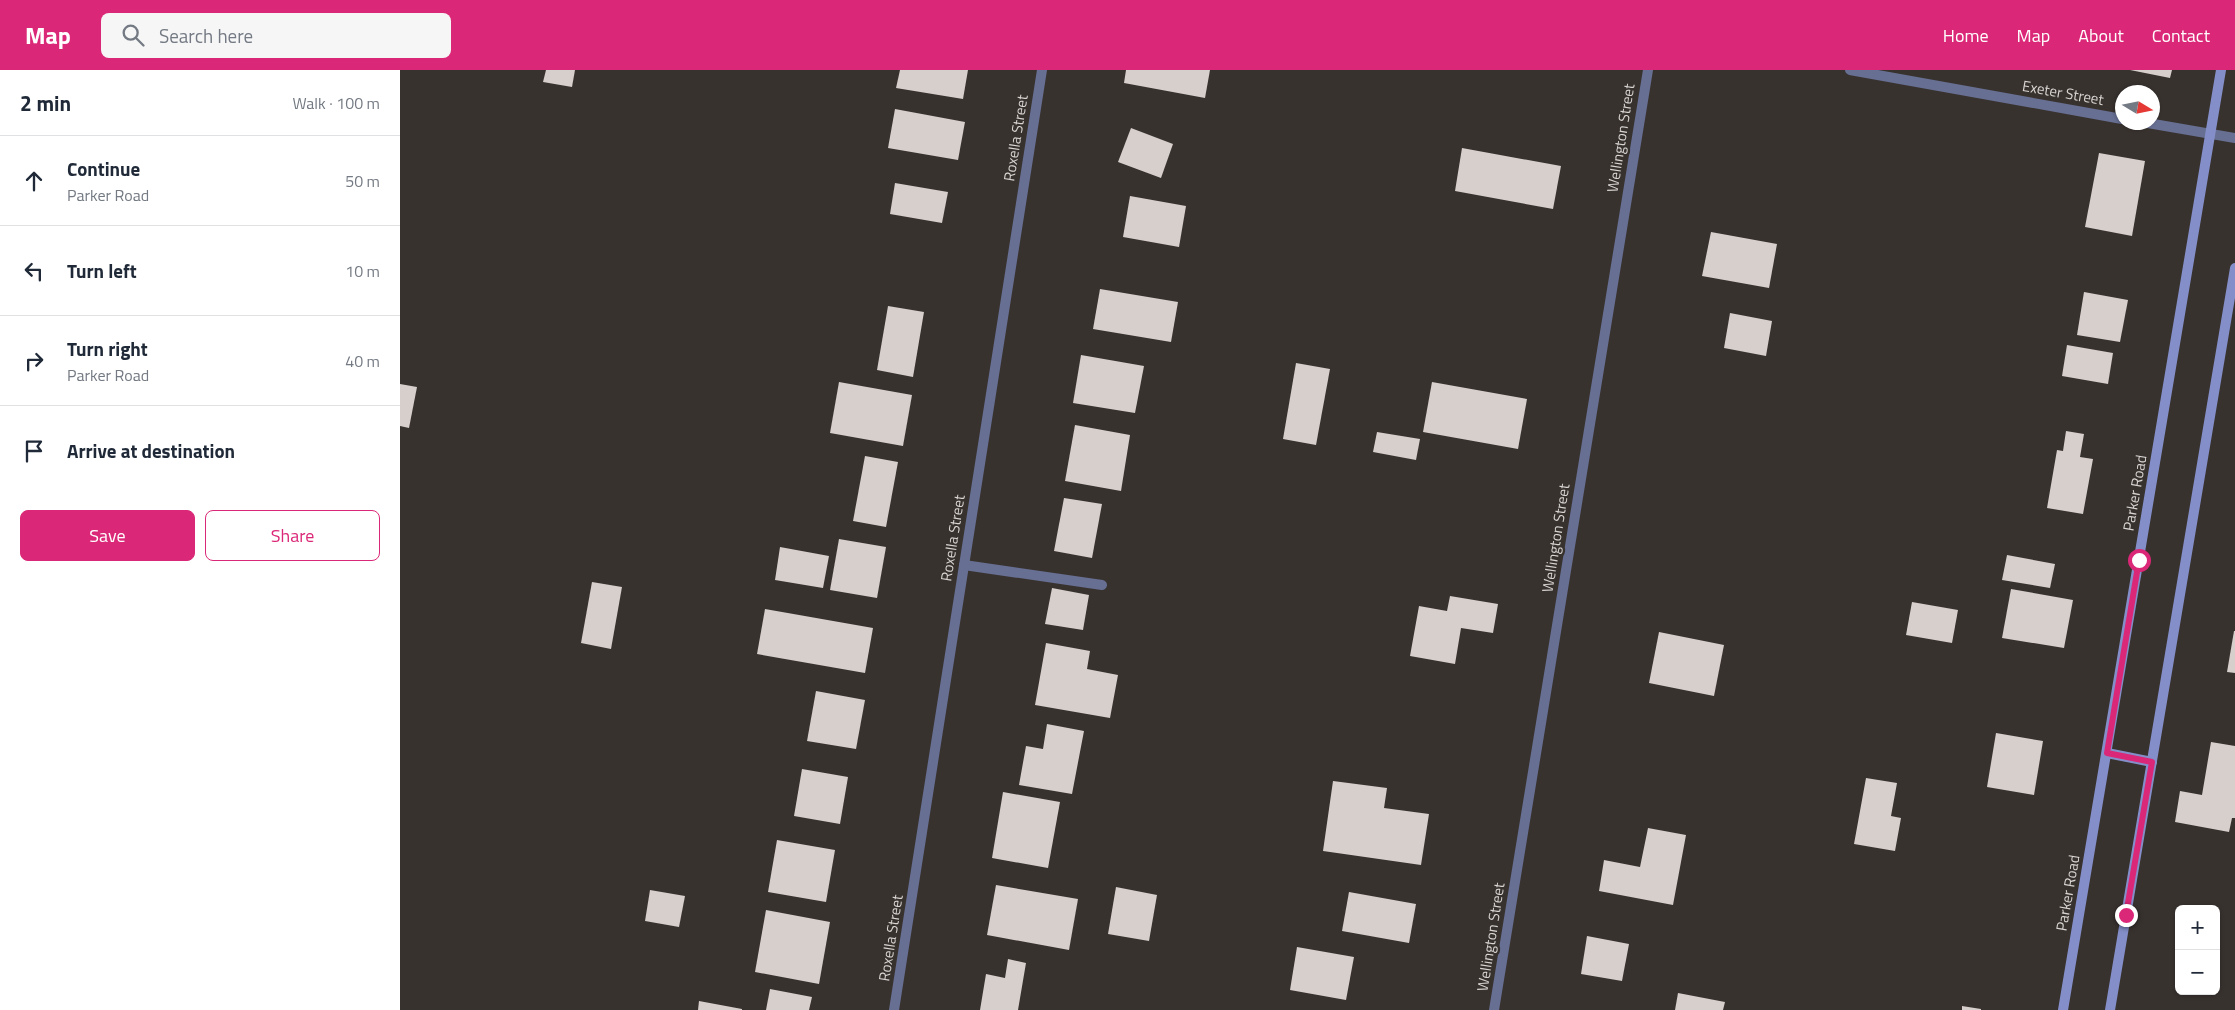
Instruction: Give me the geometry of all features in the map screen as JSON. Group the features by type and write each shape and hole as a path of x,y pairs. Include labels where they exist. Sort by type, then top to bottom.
{"main road":[{"name":"Parker Road","path":"2063,1010 2221,70"},
{"path":"2110,1010 2235,268"},
{"path":"2107,753 2152,762"}],"street":[{"name":"Roxella Street","path":"894,1010 1042,70"},
{"name":"Wellington Street","path":"1494,1010 1648,70"},
{"name":"Exeter Street","path":"1850,70 2115,118"},
{"path":"2160,125 2235,138"},
{"path":"964,565 1102,585"}],"building":[{"path":"546,70 575,70 572,87 543,82"},
{"path":"900,70 968,70 963,99 896,88"},
{"path":"1126,70 1210,70 1205,98 1124,83"},
{"path":"2130,70 2172,70 2170,78"},
{"path":"895,109 965,122 958,160 888,148"},
{"path":"1131,128 1173,144 1161,178 1118,162"},
{"path":"1462,148 1561,166 1553,209 1455,191"},
{"path":"2099,153 2145,161 2132,236 2085,227"},
{"path":"895,183 948,192 942,223 890,214"},
{"path":"1130,196 1186,206 1179,247 1123,237"},
{"path":"1711,232 1777,244 1769,288 1702,276"},
{"path":"1100,289 1178,302 1171,342 1093,329"},
{"path":"2084,292 2128,300 2120,342 2077,335"},
{"path":"888,306 924,312 913,377 877,370"},
{"path":"1730,313 1772,321 1766,356 1724,348"},
{"path":"2067,345 2113,353 2108,384 2062,376"},
{"path":"1081,355 1144,366 1135,413 1073,403"},
{"path":"1296,363 1330,369 1316,445 1283,439"},
{"path":"839,382 912,395 903,446 830,433"},
{"path":"1432,382 1527,399 1518,449 1423,432"},
{"path":"400,384 417,387 409,428 400,426"},
{"path":"1075,425 1130,435 1121,491 1065,481"},
{"path":"2066,431 2084,434 2080,457 2093,459 2083,514 2047,508 2057,450 2063,451"},
{"path":"1377,432 1420,439 1416,460 1373,452"},
{"path":"865,456 898,462 886,527 853,521"},
{"path":"1064,498 1102,504 1092,558 1054,551"},
{"path":"839,539 886,547 877,598 830,590"},
{"path":"780,547 829,556 823,588 775,580"},
{"path":"2007,555 2055,564 2050,588 2002,580"},
{"path":"592,582 622,587 611,649 581,643"},
{"path":"1052,588 1089,595 1083,630 1045,624"},
{"path":"2011,589 2073,600 2064,648 2002,638"},
{"path":"1450,596 1498,604 1493,633 1461,628 1455,664 1410,656 1419,606 1447,611"},
{"path":"1912,602 1958,610 1952,643 1906,635"},
{"path":"765,609 873,628 865,673 757,654"},
{"path":"2235,631 2235,673 2227,672"},
{"path":"1659,632 1724,645 1714,696 1649,683"},
{"path":"1046,643 1090,651 1087,669 1118,675 1110,718 1035,705"},
{"path":"816,691 865,700 856,749 807,741"},
{"path":"1047,724 1084,731 1072,794 1019,785 1026,746 1043,749"},
{"path":"1996,733 2043,741 2034,795 1987,787"},
{"path":"2211,742 2235,746 2235,818 2232,818 2229,832 2175,822 2180,791 2202,795"},
{"path":"802,769 848,777 840,824 794,816"},
{"path":"1866,778 1897,783 1891,816 1901,818 1895,851 1854,844"},
{"path":"1333,781 1387,788 1384,808 1429,814 1421,865 1323,851"},
{"path":"1003,792 1060,802 1048,868 992,858"},
{"path":"1648,828 1686,835 1673,905 1599,891 1604,860 1640,867"},
{"path":"777,840 835,850 826,902 768,892"},
{"path":"996,885 1078,899 1069,950 987,935"},
{"path":"1116,887 1157,895 1149,941 1108,934"},
{"path":"650,890 685,896 679,927 645,921"},
{"path":"1349,892 1416,904 1409,943 1342,931"},
{"path":"766,910 830,922 819,984 755,972"},
{"path":"1587,936 1629,944 1622,981 1581,974"},
{"path":"1297,947 1354,957 1346,1000 1290,990"},
{"path":"1008,959 1026,963 1018,1010 980,1010 986,974 1005,978"},
{"path":"770,989 812,997 809,1010 766,1010"},
{"path":"1678,993 1725,1002 1723,1010 1675,1010"},
{"path":"699,1001 742,1009 742,1010 698,1010"},
{"path":"1962,1006 1981,1009 1981,1010 1962,1010"}],"route":[{"path":"2126,915 2152,762 2107,753 2139,560"}]}
